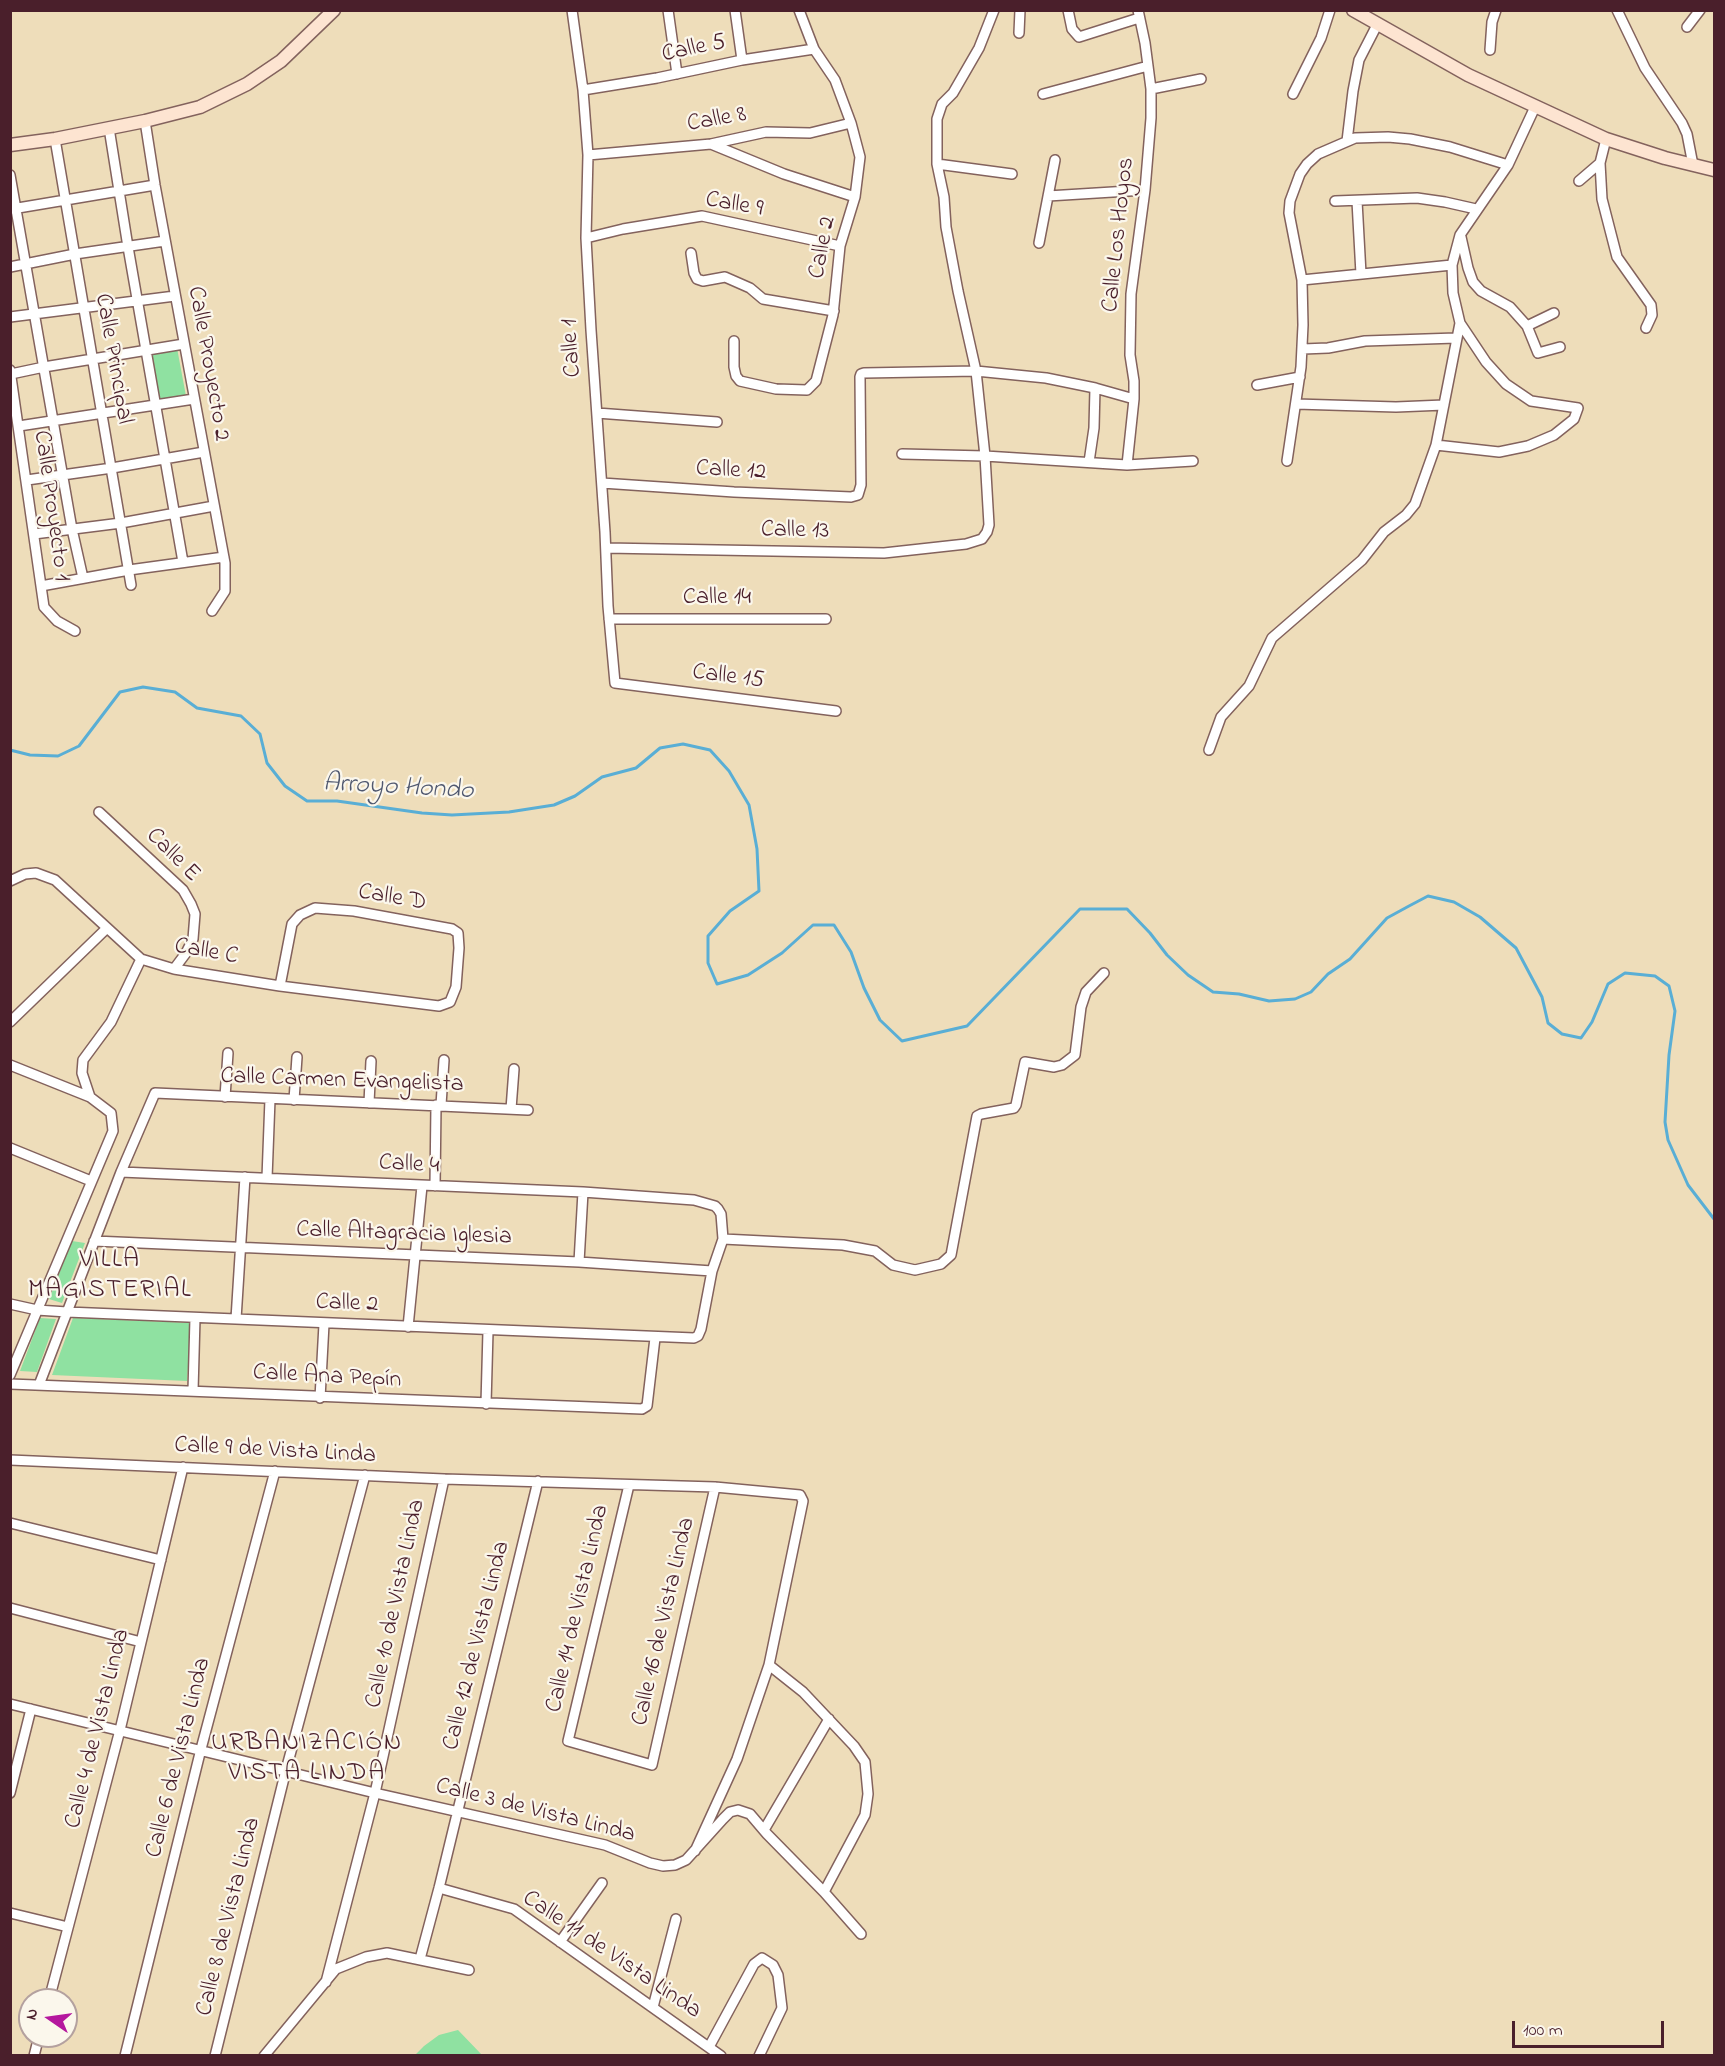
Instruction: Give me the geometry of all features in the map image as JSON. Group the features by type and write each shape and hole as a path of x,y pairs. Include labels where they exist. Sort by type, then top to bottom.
{"street":[{"path":"10,145 55,139 145,121 200,107 247,84 281,61 334,10"},
{"name":"Calle 1","path":"572,10 583,90 588,155 586,238 609,619 615,683"},
{"path":"668,10 677,74"},
{"path":"735,10 742,60"},
{"name":"Calle 2","path":"734,341 734,367 740,381 776,389 807,390 816,381 834,311 840,246 855,197 860,157 851,123 835,80 814,49 799,10"},
{"path":"985,456 976,371 950,250 944,197 937,164 937,119 942,104 952,93 979,48 994,10"},
{"path":"1019,33 1020,10"},
{"path":"1068,10 1072,29 1079,37 1139,14"},
{"path":"1293,94 1317,46 1330,10"},
{"path":"1353,10 1468,75 1606,139 1642,152 1714,170"},
{"path":"1490,50 1492,22 1496,10"},
{"path":"1617,10 1645,68 1682,123 1687,134 1693,165"},
{"path":"1687,27 1700,10"},
{"name":"Calle Los Hoyos","path":"1126,465 1134,399 1130,355 1130,303 1151,118 1151,89 1139,14"},
{"path":"1347,141 1359,60 1378,23"},
{"name":"Calle 5","path":"583,90 814,49"},
{"path":"1042,94 1148,66"},
{"path":"1151,89 1201,79"},
{"path":"1436,445 1499,452 1528,446 1554,435 1574,419 1578,408 1531,401 1506,384 1486,362 1460,323 1453,293 1452,265 1460,235 1508,165 1535,107"},
{"name":"Calle Proyecto 2","path":"145,121 224,556 225,591 212,611"},
{"name":"Calle 8","path":"588,155 711,144 766,132 810,133 851,123"},
{"path":"109,128 183,562"},
{"path":"1287,460 1300,377 1302,348 1302,280 1289,213 1294,187 1307,164 1318,154 1347,141 1371,136 1410,139 1450,147 1508,165"},
{"name":"Calle Principal","path":"55,139 131,585"},
{"path":"1606,139 1600,163 1602,199 1617,257 1651,305 1652,315 1646,328"},
{"path":"711,144 784,174 855,197"},
{"path":"1040,243 1055,160"},
{"path":"1579,181 1600,163"},
{"path":"937,164 1012,174"},
{"path":"10,175 13,209 27,265 52,420 83,578"},
{"path":"13,209 155,185"},
{"path":"1048,196 1144,190"},
{"path":"1335,201 1417,198 1476,209"},
{"path":"1357,201 1361,274"},
{"name":"Calle 9","path":"586,238 623,229 702,216 840,246"},
{"path":"1460,235 1473,282 1480,291 1510,307 1527,326 1538,353 1560,347"},
{"path":"10,267 75,254 165,241"},
{"path":"691,253 694,273 698,279 703,281 725,277 750,288 763,299 834,311"},
{"path":"1302,280 1452,265"},
{"path":"10,317 175,296"},
{"path":"1527,326 1554,313"},
{"path":"1209,750 1221,717 1249,686 1272,638 1362,560 1384,532 1406,515 1415,504 1436,445 1460,323"},
{"path":"1302,348 1328,348 1365,341 1456,338"},
{"path":"11,372 184,344"},
{"path":"976,371 1046,378 1134,399"},
{"name":"Calle 12","path":"602,483 734,492 851,497 858,495 861,485 861,374 976,371"},
{"name":"Calle Proyecto 1","path":"11,372 44,607 57,621 75,631"},
{"path":"1257,385 1300,377"},
{"path":"1089,462 1094,428 1095,388"},
{"path":"19,426 194,399"},
{"path":"1296,404 1396,407 1444,405"},
{"path":"597,413 717,423"},
{"path":"27,480 204,452"},
{"path":"902,454 985,456 1126,465 1193,461"},
{"name":"Calle 13","path":"606,548 884,553 966,544 982,539 989,525 985,456"},
{"path":"34,534 121,523 214,506"},
{"path":"41,586 224,556"},
{"name":"Calle 14","path":"609,619 826,619"},
{"name":"Calle 15","path":"615,683 836,711"},
{"name":"Calle E","path":"99,812 183,890 191,904 195,914 193,939 174,969"},
{"name":"Calle C","path":"10,881 25,874 36,873 46,876 62,886 141,959 174,969 280,986 427,1005"},
{"name":"Calle D","path":"280,986 292,924 300,915 315,908 354,911 452,929 458,933 456,987 450,1002 439,1006 427,1005"},
{"path":"10,1022 106,929"},
{"path":"90,1097 82,1073 83,1060 111,1022 141,959"},
{"path":"712,1271 723,1239 843,1245 875,1251 893,1264 915,1270 941,1264 951,1255 977,1116 1014,1108 1025,1062 1054,1067 1062,1065 1075,1055 1081,1007 1086,992 1104,973"},
{"path":"225,1097 228,1053"},
{"path":"294,1100 297,1057"},
{"path":"435,1186 438,1105 444,1060"},
{"path":"369,1103 372,1061"},
{"path":"10,1065 90,1097 111,1113 113,1118 113,1131 10,1375"},
{"path":"511,1109 514,1069"},
{"name":"Calle Carmen Evangelista","path":"121,1172 155,1093 528,1110"},
{"path":"267,1178 270,1099"},
{"path":"10,1148 91,1181"},
{"path":"39,1385 121,1172"},
{"name":"Calle 4","path":"121,1172 583,1192 694,1200 718,1209 721,1214 723,1239"},
{"path":"236,1319 245,1177"},
{"path":"408,1327 422,1186"},
{"path":"579,1262 583,1192"},
{"name":"Calle Altagracia Iglesia","path":"94,1241 579,1262 712,1271"},
{"name":"Calle 2","path":"10,1304 37,1310 67,1312 694,1338 698,1336 701,1329 712,1271"},
{"path":"193,1391 195,1318"},
{"path":"320,1398 324,1324"},
{"path":"486,1404 488,1331"},
{"name":"Calle Ana Pepín","path":"10,1384 642,1409 647,1406 655,1338"},
{"name":"Calle 9 de Vista Linda","path":"10,1460 444,1479 715,1487 794,1493 800,1495 802,1501 769,1665"},
{"name":"Calle 4 de Vista Linda","path":"52,1988 120,1730 183,1467"},
{"name":"Calle 6 de Vista Linda","path":"125,2055 201,1749 275,1471"},
{"name":"Calle 8 de Vista Linda","path":"215,2055 286,1770 365,1475"},
{"name":"Calle 10 de Vista Linda","path":"326,1982 375,1793 444,1479"},
{"name":"Calle 12 de Vista Linda","path":"420,1959 538,1481"},
{"name":"Calle 14 de Vista Linda","path":"629,1485 568,1741 652,1765"},
{"name":"Calle 16 de Vista Linda","path":"652,1765 715,1487"},
{"path":"10,1523 161,1560"},
{"path":"10,1608 141,1642"},
{"path":"695,1851 737,1759 769,1665 802,1692 829,1719 854,1746 865,1762 868,1794 865,1815 824,1892"},
{"name":"Calle 3 de Vista Linda","path":"10,1704 375,1793 605,1845 663,1866 675,1865 686,1860 730,1812 738,1810 750,1814 764,1830"},
{"path":"10,1793 31,1709"},
{"path":"829,1719 764,1830 861,1934"},
{"path":"560,1942 602,1883"},
{"name":"Calle 11 de Vista Linda","path":"439,1888 514,1909 721,2055"},
{"path":"10,1913 68,1927"},
{"path":"653,2007 675,1919"},
{"path":"264,2055 336,1970 366,1957 387,1953 469,1970"},
{"path":"709,2047 754,1964 762,1959 776,1970 782,2008 759,2055"}],"green space":[{"path":"177,348 186,396 158,403 150,354"},
{"path":"72,1241 85,1243 62,1303 49,1299"},
{"path":"40,1318 56,1319 37,1372 20,1371"},
{"path":"73,1318 191,1323 187,1381 52,1375"},
{"path":"458,2030 482,2055 415,2055 439,2035"}],"waterway":[{"name":"Arroyo Hondo","path":"10,750 30,755 58,756 79,746 120,692 143,687 175,692 197,708 241,716 260,734 267,763 285,786 307,801 337,801 452,815 509,812 554,805 575,796 602,777 636,768 660,748 683,744 710,750 729,771 749,805 757,849 759,891 730,911 708,936 708,963 717,984 748,975 782,953 813,925 834,925 851,952 864,988 880,1020 902,1041 967,1026 1080,909 1127,909 1167,955 1188,975 1213,992 1239,994 1269,1001 1295,999 1311,992 1328,974 1350,959 1387,918 1409,906 1428,896 1454,902 1480,917 1516,948 1542,997 1548,1023 1562,1034 1581,1038 1592,1022 1608,984 1625,973 1655,976 1669,986 1675,1011 1669,1055 1665,1122 1668,1140 1688,1185 1714,1219"}],"district":[{"name":"VILLA MAGISTERIAL","path":"110,1277"},
{"name":"URBANIZACIÓN VISTA LINDA","path":"307,1760"}]}
